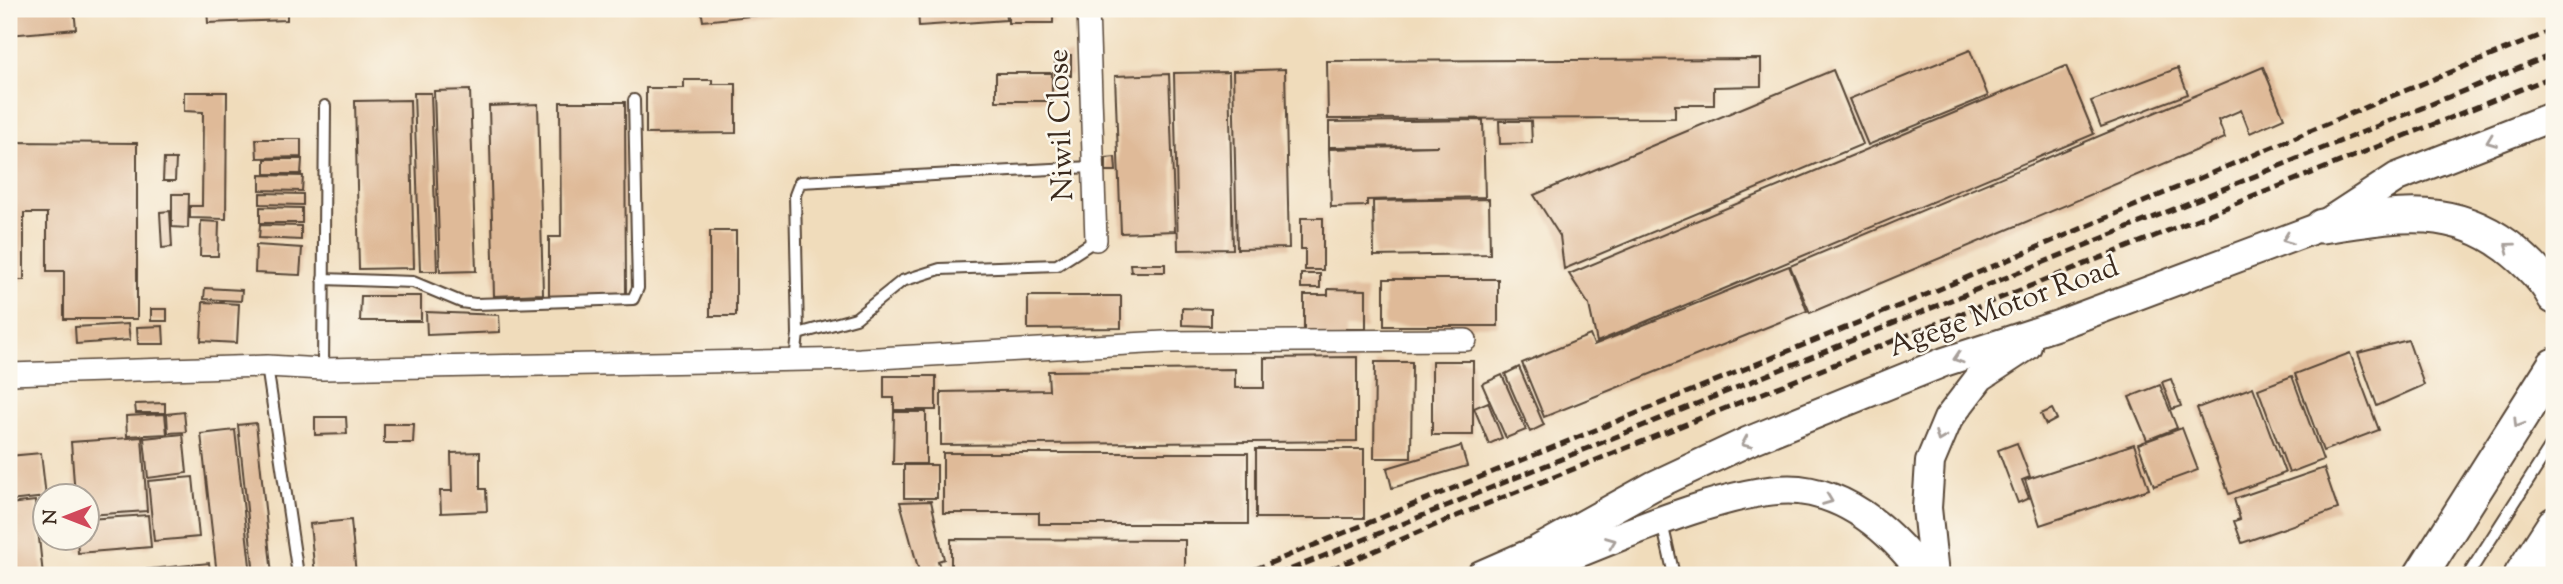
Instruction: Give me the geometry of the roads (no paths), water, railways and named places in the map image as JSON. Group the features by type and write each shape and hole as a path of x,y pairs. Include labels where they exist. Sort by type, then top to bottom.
{"highway":[{"path":"2322,226 2428,214 2458,219 2485,229 2518,255 2554,297"},
{"path":"2421,575 2554,365"},
{"path":"2521,575 2554,524"}],"main road":[{"name":"Agege Motor Road","path":"1481,575 1536,551 1653,486 1749,441 1944,362 2058,325 2322,226 2398,177 2554,116"},
{"path":"1934,575 1927,508 1930,462 1948,419 1980,377 2058,325"},
{"path":"1524,575 1719,502 1754,494 1798,490 1828,498 1886,530 1924,575"}],"street":[{"name":"Niwil Close","path":"1088,9 1091,167 1096,240"},
{"path":"9,374 267,366 323,369 795,360 1164,342 1466,340"}],"lane":[{"path":"323,279 413,282 461,302 475,304 623,302 633,299 638,288 634,100"},
{"path":"323,369 325,106"},
{"path":"795,360 798,334 795,195 800,182 1091,167"},
{"path":"798,334 856,318 902,281 927,273 940,269 1002,265 1057,265 1096,240"},
{"path":"267,366 298,575"},
{"path":"2468,575 2554,441"},
{"path":"1662,523 1674,575"}],"railway":[{"path":"1241,575 1928,294 2392,96 2554,30"},
{"path":"1277,575 2554,54"},
{"path":"1317,575 1464,513 2554,76"}]}
